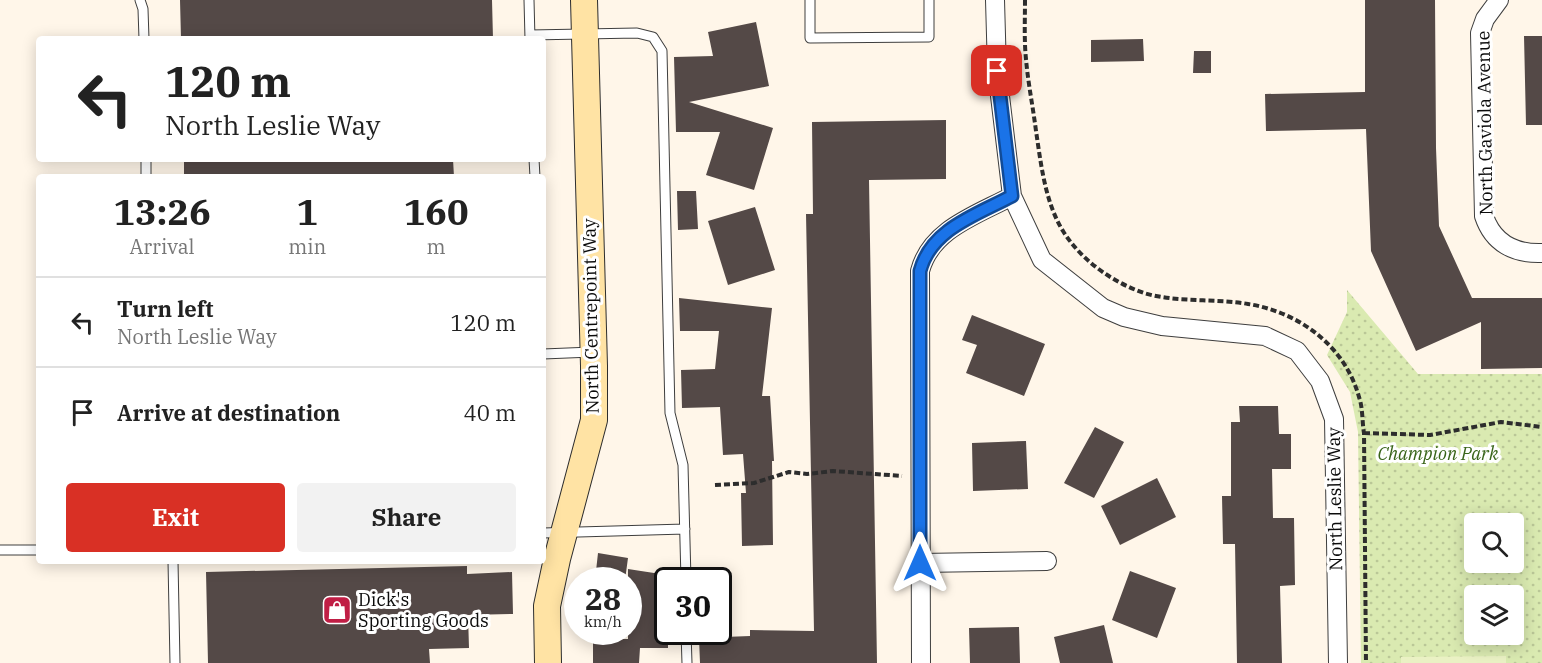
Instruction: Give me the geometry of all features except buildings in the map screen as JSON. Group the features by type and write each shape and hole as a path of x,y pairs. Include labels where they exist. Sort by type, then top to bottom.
{"street":[{"name":"North Centrepoint Way","path":"548,663 547,606 554,533 594,420 584,0"},
{"name":"North Leslie Way","path":"995,0 997,71 1012,196 1042,260 1103,308 1134,320 1162,326 1265,336 1297,351 1320,381 1334,419 1338,663"},
{"name":"North Gaviola Avenue","path":"1496,3 1485,19 1480,33 1482,204 1487,226 1496,240 1512,250 1542,253"},
{"path":"921,663 920,271 928,250 948,230 1012,196"},
{"path":"920,563 1047,561"}],"lane":[{"path":"140,0 143,9 144,36"},
{"path":"530,0 530,36"},
{"path":"810,0 810,38 929,37 929,0"},
{"path":"546,36 645,34 653,37 662,51 670,413 683,465 686,567"},
{"path":"546,354 594,352"},
{"path":"554,533 685,529"},
{"path":"0,550 36,550"},
{"path":"173,564 175,663"},
{"path":"686,645 687,663"}],"path":[{"path":"1364,433 1430,435 1501,422 1542,427"},
{"path":"715,485 754,483 789,472 807,474 833,471 899,476 920,475"}],"green space":[{"name":"Champion Park","path":"1347,290 1418,374 1542,374 1542,663 1361,663 1358,432 1350,392 1327,355 1347,312"},
{"path":"1506,656 1506,663 1401,663 1401,657"}],"place":[{"name":"Dick's Sporting Goods","path":"337,610"}],"route":[{"path":"920,563 920,271 928,250 948,230 1012,196 997,71"}]}
